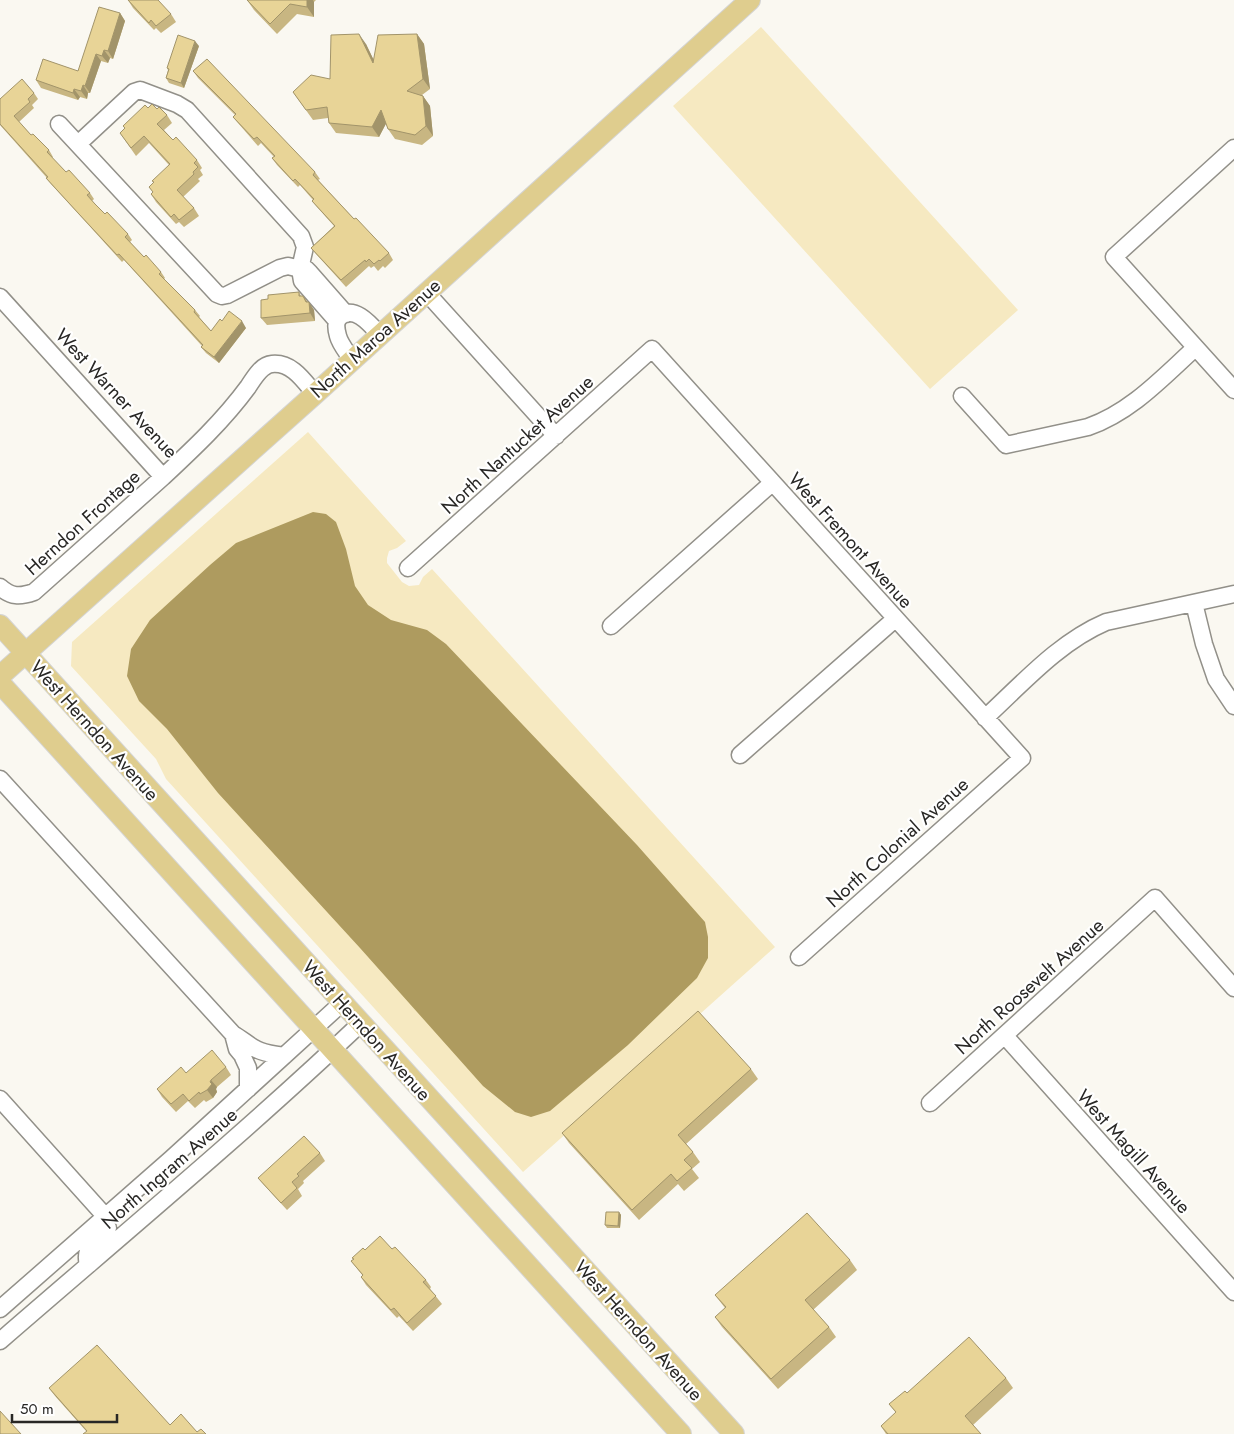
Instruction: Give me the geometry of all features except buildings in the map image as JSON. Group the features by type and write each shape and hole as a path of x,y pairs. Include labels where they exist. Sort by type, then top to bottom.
{"main road":[{"name":"North Maroa Avenue","path":"0,676 750,0"},
{"name":"West Herndon Avenue","path":"0,626 734,1434"},
{"name":"West Herndon Avenue","path":"0,683 681,1434"}],"street":[{"path":"78,144 134,92 140,90 187,110 301,236 306,247 300,269"},
{"path":"59,124 217,294 227,295 280,268 288,266 306,269 341,317 338,337 352,360"},
{"path":"1234,148 1114,257 1234,390"},
{"path":"426,292 556,436"},
{"name":"West Warner Avenue","path":"0,296 163,477 211,431 263,368 271,364 290,368 301,376 315,394"},
{"path":"341,317 352,313 367,321 380,334"},
{"path":"962,396 1006,445 1088,427 1107,419 1138,400 1195,348"},
{"name":"North Nantucket Avenue","path":"408,568 652,349"},
{"name":"West Fremont Avenue","path":"652,349 1022,758"},
{"name":"Herndon Frontage","path":"0,587 9,594 19,597 34,592 163,477"},
{"path":"611,626 772,483"},
{"path":"985,718 1069,641 1086,630 1106,622 1234,594"},
{"path":"1194,603 1204,644 1216,679 1234,706"},
{"path":"740,755 895,619"},
{"name":"North Colonial Avenue","path":"799,957 1022,758"},
{"path":"0,779 233,1034 245,1040 255,1049 284,1056"},
{"name":"North Roosevelt Avenue","path":"930,1103 1155,898 1234,988"},
{"name":"North Ingram Avenue","path":"0,1309 171,1159 342,1003"},
{"name":"North Ingram Avenue","path":"0,1341 179,1187 361,1023"},
{"path":"233,1034 237,1049 248,1068 248,1089"},
{"name":"West Magill Avenue","path":"1005,1036 1234,1292"},
{"path":"0,1099 106,1216"},
{"path":"88,1265 86,1257 89,1247 160,1182 171,1159"}],"shaded area":[{"path":"761,27 1018,310 930,389 673,106"},
{"path":"308,432 406,541 389,551 387,558 387,563 402,582 409,586 419,585 423,577 432,569 775,947 523,1172 166,779 156,759 71,666 72,642"},
{"path":"313,512 326,514 336,522 346,549 355,586 368,605 391,620 427,630 446,644 637,845 705,922 708,937 708,958 697,978 628,1045 550,1111 531,1117 515,1112 483,1086 218,793 167,729 139,701 127,676 131,649 150,620 210,565 236,543"}]}
